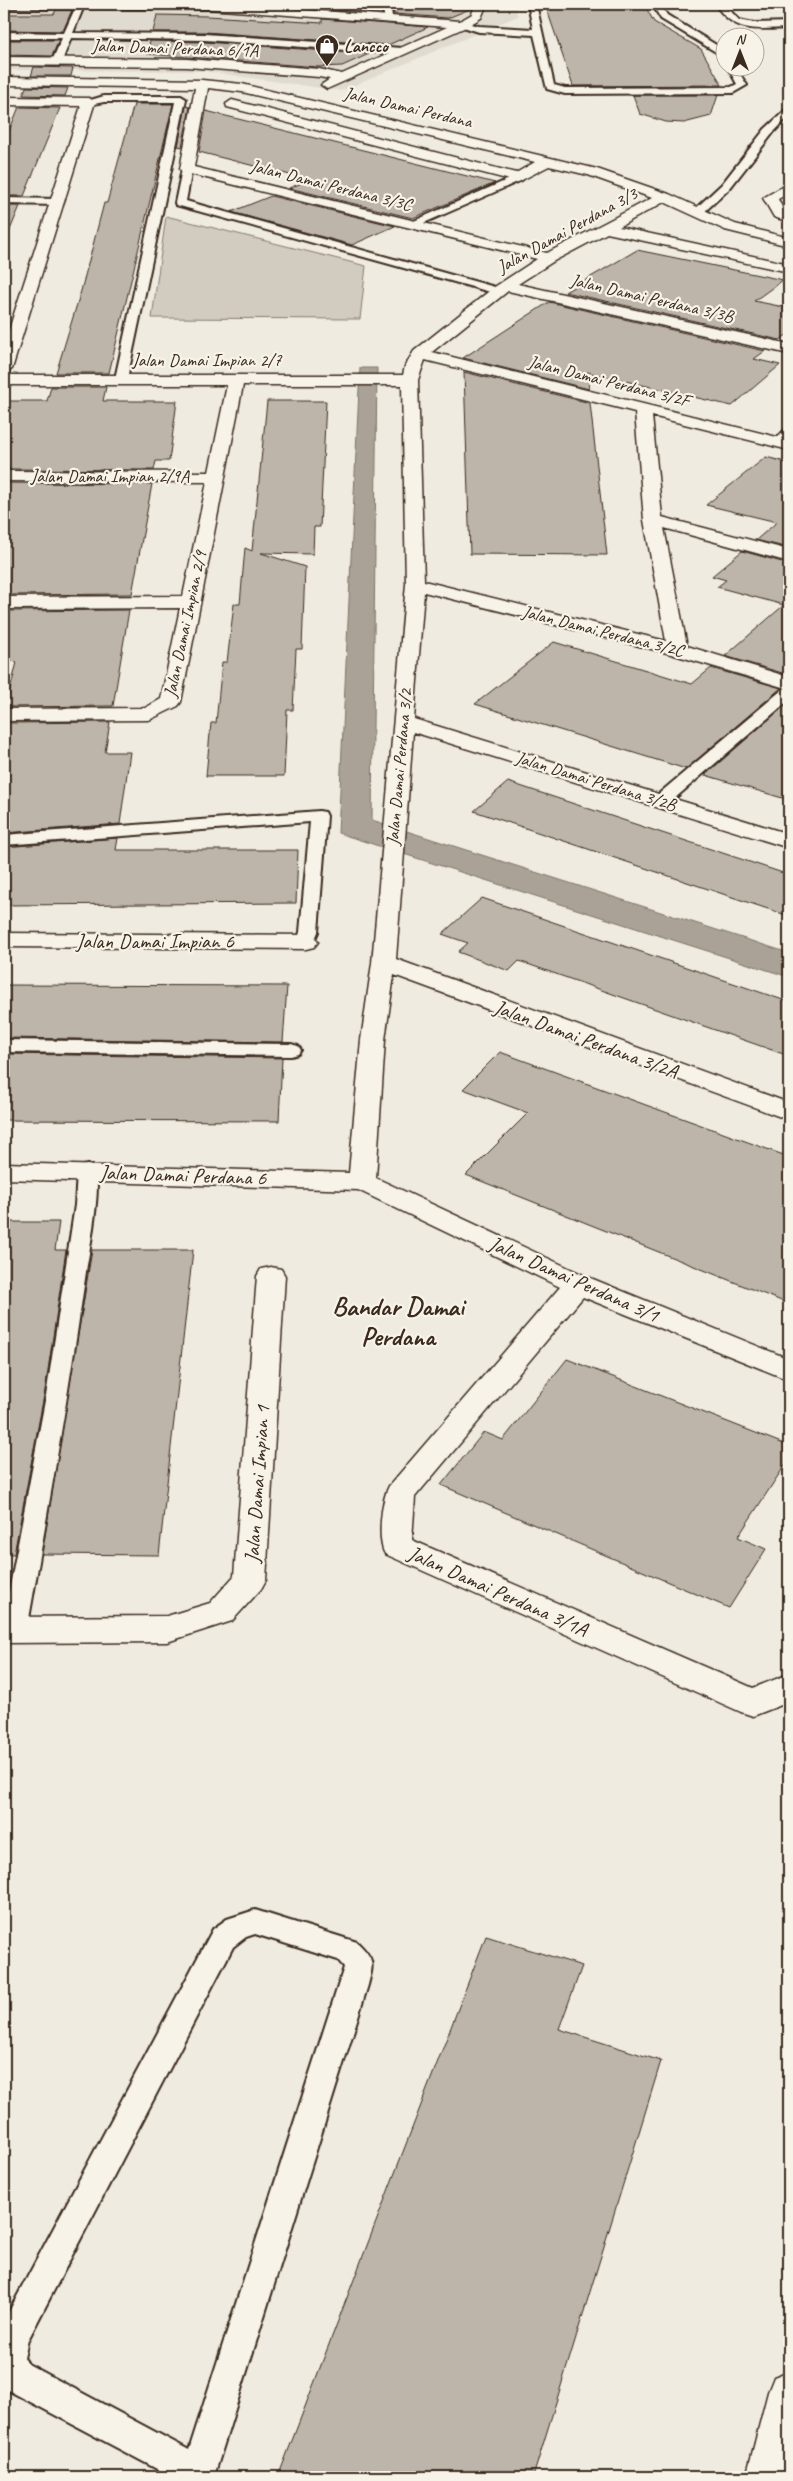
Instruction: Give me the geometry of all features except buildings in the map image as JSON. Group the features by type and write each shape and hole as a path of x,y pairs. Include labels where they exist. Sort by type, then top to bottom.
{"street":[{"path":"294,100 462,25 477,16 481,4"},
{"path":"4,5 297,8 390,20 462,25"},
{"name":"Jalan Damai Perdana 6/1A","path":"4,61 187,63 319,73 344,78"},
{"name":"Jalan Damai Perdana","path":"4,81 202,84 242,88 550,160 627,183 664,197 730,227 789,242"},
{"path":"187,169 202,84"},
{"path":"198,99 215,100 518,178 550,160"},
{"path":"4,102 89,102 4,369"},
{"name":"Jalan Damai Perdana 3/3C","path":"187,169 549,258"},
{"path":"789,187 770,198 779,214 789,218"},
{"name":"Jalan Damai Perdana 3/3","path":"420,354 501,288 549,258 664,197"},
{"path":"605,228 789,268"},
{"name":"Jalan Damai Perdana 3/3B","path":"501,288 789,349"},
{"name":"Jalan Damai Perdana 3/2","path":"362,1182 373,1040 384,964 402,722 415,584 410,380 413,366 420,354"},
{"name":"Jalan Damai Perdana 3/2F","path":"420,354 643,410 786,441"},
{"name":"Jalan Damai Impian 2/7","path":"4,380 410,380"},
{"name":"Jalan Damai Impian 2/9","path":"4,715 149,714 171,702 215,477 236,381"},
{"path":"643,410 653,520 678,650"},
{"name":"Jalan Damai Impian 2/9A","path":"4,476 215,477"},
{"path":"653,520 789,556"},
{"name":"Jalan Damai Perdana 3/2C","path":"415,584 678,650 789,683"},
{"path":"4,603 192,602"},
{"name":"Jalan Damai Perdana 3/2B","path":"402,722 789,842"},
{"name":"Jalan Damai Impian 6","path":"4,940 306,942"},
{"name":"Jalan Damai Perdana 3/2A","path":"384,964 789,1112"},
{"name":"Jalan Damai Perdana 6","path":"4,1171 87,1172 362,1182"},
{"name":"Jalan Damai Perdana 3/1","path":"362,1182 578,1284 789,1370"},
{"name":"Jalan Damai Impian 1","path":"9,1630 167,1629 221,1612 250,1580 271,1276"},
{"name":"Jalan Damai Perdana 3/1A","path":"578,1284 400,1494 396,1546 752,1703 789,1687"},
{"path":"768,2477 789,2392"}],"lane":[{"path":"386,4 390,20"},
{"path":"532,4 550,88 565,90 733,90 742,85 738,78"},
{"path":"656,4 664,17 716,49"},
{"path":"719,4 736,22 754,26 789,24"},
{"path":"57,61 80,6"},
{"path":"462,25 479,28 537,30"},
{"path":"4,35 205,38 402,51"},
{"path":"89,102 104,99 181,99 121,379"},
{"path":"698,212 726,186 768,131 789,110"},
{"path":"187,169 180,204 501,288"},
{"path":"414,224 518,178"},
{"path":"4,202 57,202"},
{"path":"661,801 789,692"},
{"path":"4,840 319,816 309,932 306,942"},
{"path":"4,1046 291,1050"},
{"path":"9,1630 58,1390 85,1205 87,1172"},
{"path":"255,1922 347,1950 359,1963 197,2475 16,2376 8,2358 13,2336 223,1938 237,1928 255,1922"}],"shaded area":[{"path":"4,4 514,4 518,16 341,91 203,71 4,70"},
{"path":"166,216 366,266 360,319 152,318"},
{"path":"360,368 377,368 372,820 789,953 789,977 338,833"}],"place":[{"name":"Lancco","path":"327,67"}],"district":[{"name":"Bandar Damai Perdana","path":"398,1321"}]}
